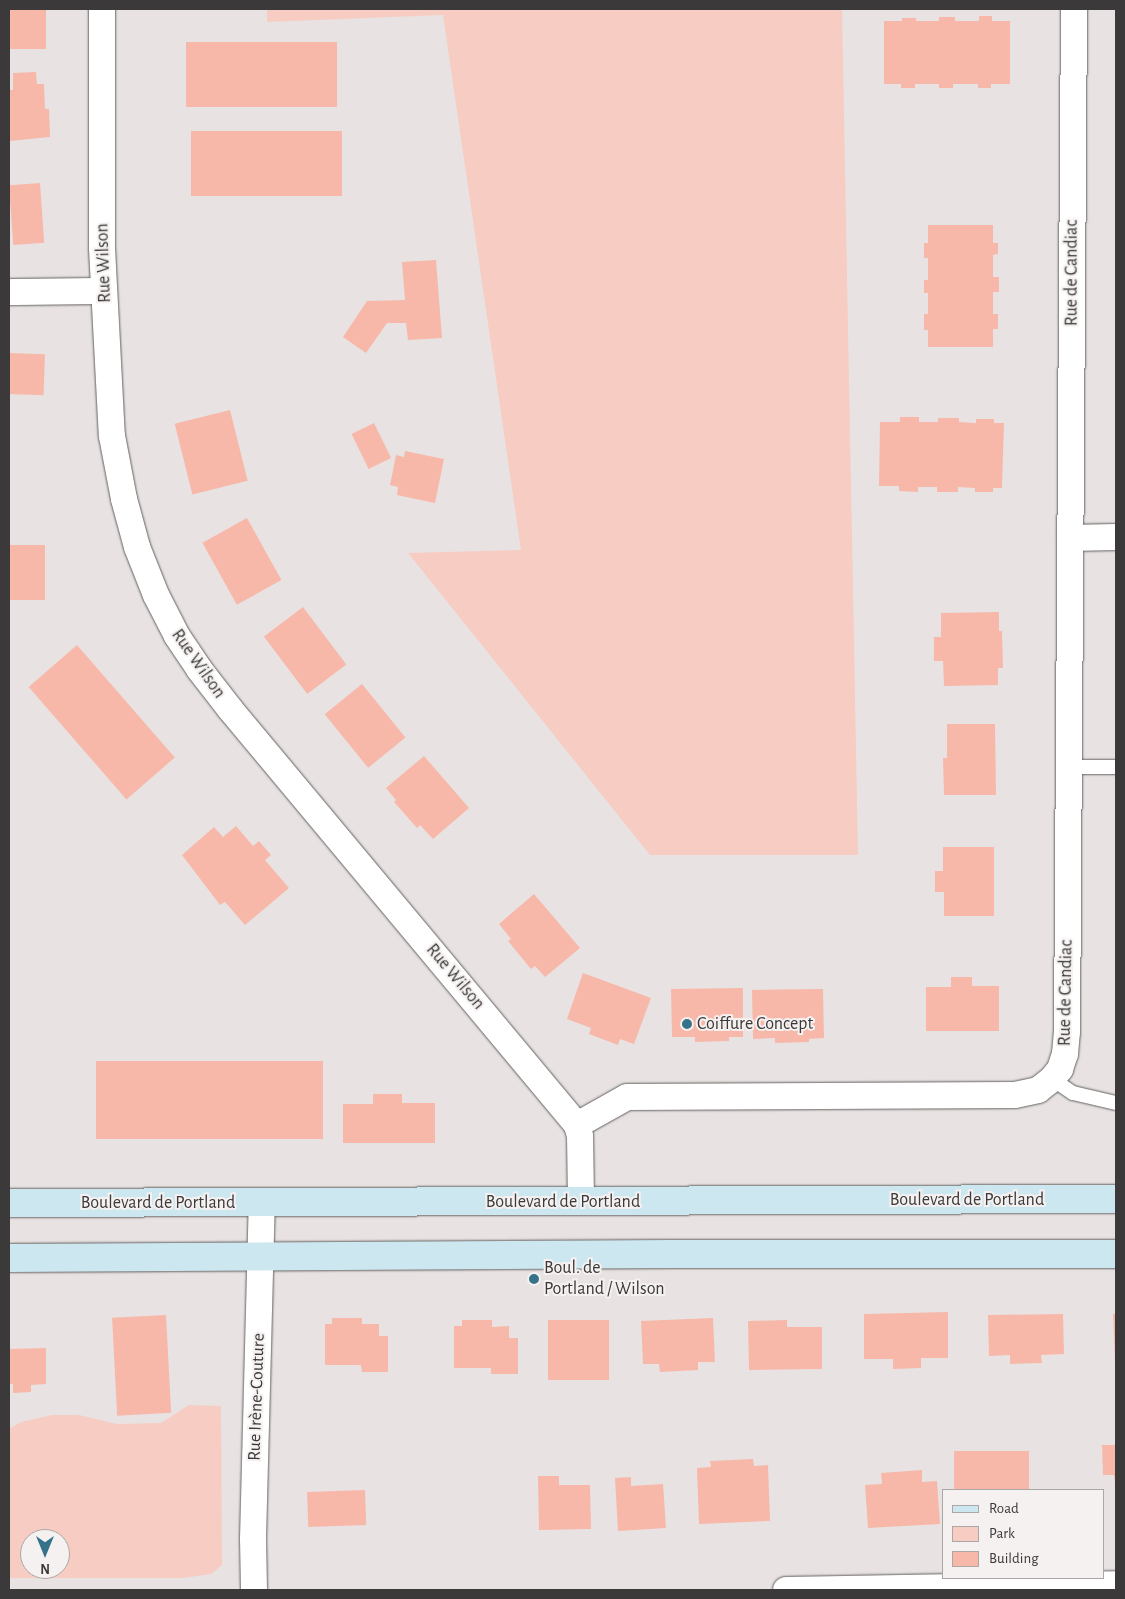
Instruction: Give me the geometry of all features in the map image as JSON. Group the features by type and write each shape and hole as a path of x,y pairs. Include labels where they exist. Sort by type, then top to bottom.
{"main road":[{"name":"Boulevard de Portland","path":"9,1203 262,1204 1116,1199"},
{"path":"9,1258 1116,1254"}],"street":[{"name":"Rue Wilson","path":"102,9 104,290 112,436 124,499 137,547 156,595 177,636 230,709 577,1125"},
{"name":"Rue de Candiac","path":"1052,1079 1060,1069 1065,1054 1067,1032 1074,9"},
{"path":"9,292 104,290"},
{"path":"1070,538 1116,537"},
{"path":"581,1202 580,1136 577,1125 627,1096 1015,1095 1038,1090 1052,1079"},
{"name":"Rue Irène-Couture","path":"254,1590 253,1539 262,1204"},
{"path":"786,1590 1116,1584"}],"lane":[{"path":"1068,767 1116,767"},
{"path":"1052,1079 1073,1093 1116,1103"}],"green space":[{"path":"267,9 842,9 858,855 650,855 408,553 521,550 443,15 267,22"},
{"path":"189,1405 221,1406 222,1565 211,1574 183,1578 70,1578 70,1529 20,1529 20,1578 9,1578 9,1429 21,1422 52,1415 79,1415 117,1424 161,1423"}],"building":[{"path":"9,9 46,9 46,49 9,49"},
{"path":"979,16 992,16 992,21 1010,21 1010,84 991,84 991,88 978,88 978,84 953,84 953,88 939,88 939,84 915,84 915,88 901,88 901,84 884,84 884,21 902,21 902,18 916,18 916,21 939,21 939,17 955,17 955,21 979,21"},
{"path":"186,42 337,42 337,107 186,107"},
{"path":"36,72 37,84 44,84 45,109 49,109 50,137 9,141 9,90 13,90 13,73"},
{"path":"191,131 342,131 342,196 191,196"},
{"path":"40,183 44,243 13,245 9,185"},
{"path":"928,225 993,225 993,243 998,243 998,254 993,255 993,277 999,277 999,292 993,292 993,314 998,314 998,329 993,329 993,347 928,347 928,330 924,330 924,314 928,314 928,293 924,293 924,280 928,280 928,258 924,258 924,243 928,243"},
{"path":"436,260 442,338 408,340 406,323 387,323 366,353 343,337 367,301 405,300 402,262"},
{"path":"9,353 45,354 44,395 9,394"},
{"path":"230,410 248,481 192,495 175,424"},
{"path":"900,417 919,417 919,422 938,422 938,418 959,418 959,422 976,423 976,419 994,419 994,423 1004,423 1002,488 993,488 993,492 975,492 975,488 958,487 958,492 937,492 937,487 918,487 918,492 899,491 899,486 879,486 880,422 900,422"},
{"path":"374,423 391,458 369,469 352,434"},
{"path":"405,451 444,459 435,503 397,495 398,487 390,485 396,455 404,457"},
{"path":"247,518 281,580 237,605 202,543"},
{"path":"9,545 45,545 45,600 9,600"},
{"path":"303,607 346,665 307,694 264,636"},
{"path":"999,612 999,631 1002,631 1003,668 998,668 998,685 944,686 943,661 934,661 934,637 941,637 941,613"},
{"path":"77,645 175,757 126,799 29,687"},
{"path":"362,684 405,738 368,768 325,714"},
{"path":"947,724 995,724 996,795 944,795 943,758 947,758"},
{"path":"424,756 469,808 433,839 420,825 417,828 394,802 396,800 386,788"},
{"path":"236,826 253,846 259,841 271,855 265,860 289,888 245,925 225,902 220,905 182,855 214,827 223,837"},
{"path":"943,847 994,847 994,916 944,916 944,892 935,892 935,871 943,871"},
{"path":"534,894 580,948 545,977 535,966 531,969 508,941 511,939 499,924"},
{"path":"583,973 651,998 634,1044 620,1039 618,1045 589,1034 591,1028 567,1019"},
{"path":"951,977 972,977 972,986 999,986 999,1031 926,1031 926,987 951,987"},
{"path":"743,988 743,1037 729,1037 729,1041 695,1042 695,1037 672,1037 671,989"},
{"path":"823,989 824,1038 809,1039 809,1042 775,1043 775,1038 753,1039 752,990"},
{"path":"96,1061 323,1061 323,1139 96,1139"},
{"path":"373,1094 402,1094 402,1103 435,1103 435,1143 343,1143 343,1104 373,1104"},
{"path":"948,1312 948,1358 921,1358 921,1368 893,1369 893,1359 864,1359 864,1314"},
{"path":"1063,1314 1064,1354 1041,1355 1042,1363 1010,1364 1010,1355 989,1356 988,1315"},
{"path":"1113,1314 1116,1314 1116,1363 1115,1363"},
{"path":"166,1315 171,1413 117,1416 112,1318"},
{"path":"332,1318 362,1318 362,1324 379,1324 379,1336 388,1336 388,1372 362,1372 361,1365 325,1365 325,1324 332,1324"},
{"path":"713,1318 715,1362 698,1362 698,1370 660,1372 659,1364 643,1364 641,1321"},
{"path":"462,1320 492,1320 492,1327 509,1326 509,1338 518,1338 518,1374 491,1374 491,1368 454,1368 454,1326 462,1326"},
{"path":"548,1320 609,1320 609,1380 548,1380"},
{"path":"787,1320 787,1327 822,1327 822,1369 749,1370 748,1321"},
{"path":"46,1348 46,1384 31,1385 31,1392 13,1393 13,1384 9,1384 9,1349"},
{"path":"1102,1445 1116,1445 1116,1491 1114,1475 1103,1475"},
{"path":"954,1451 1029,1451 1029,1489 954,1489"},
{"path":"753,1459 754,1466 768,1465 770,1521 699,1524 697,1468 711,1467 710,1461"},
{"path":"922,1470 922,1482 937,1481 940,1524 868,1528 865,1485 882,1484 881,1473"},
{"path":"538,1476 559,1476 559,1485 590,1485 591,1529 539,1530"},
{"path":"631,1477 631,1486 663,1484 666,1528 618,1531 615,1478"},
{"path":"365,1490 366,1525 308,1527 307,1492"}],"place":[{"name":"Coiffure Concept","path":"687,1024"},
{"name":"Boul. de Portland / Wilson","path":"534,1279"}]}
